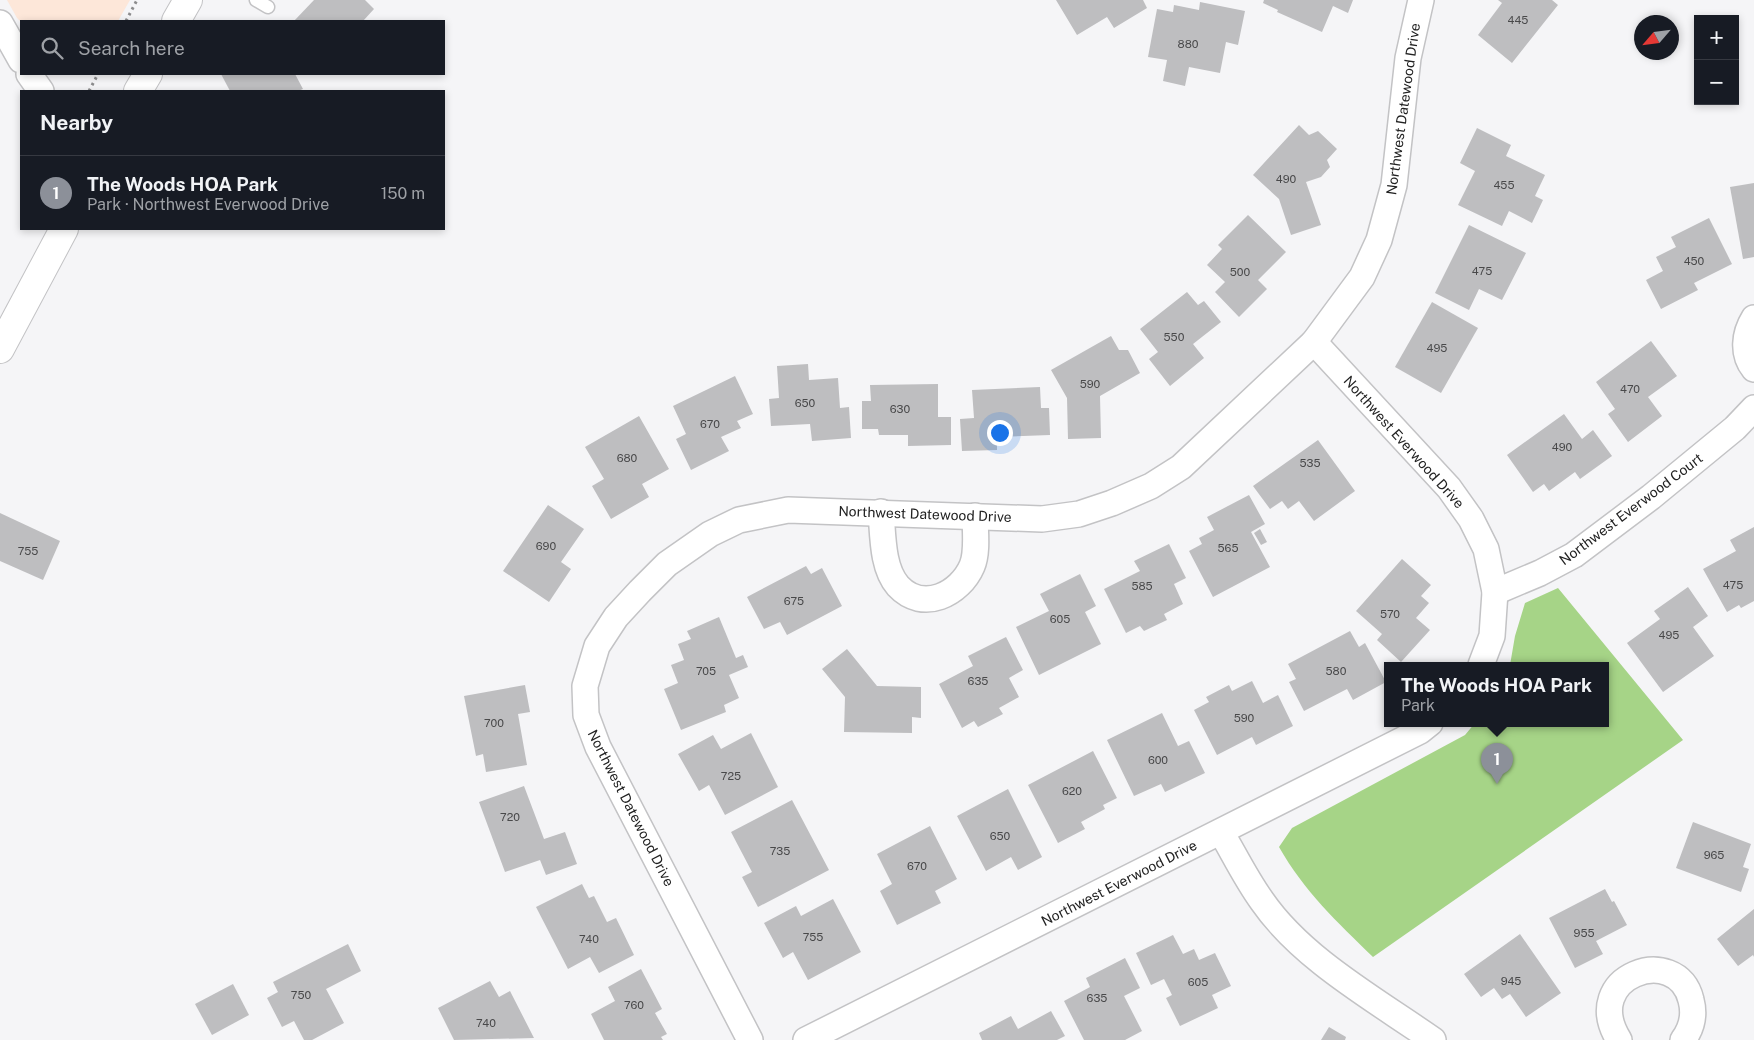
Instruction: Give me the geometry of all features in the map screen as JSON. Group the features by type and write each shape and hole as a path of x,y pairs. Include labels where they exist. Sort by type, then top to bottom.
{"street":[{"path":"177,20 188,0"},
{"name":"Northwest Datewood Drive","path":"750,1040 598,747 586,715 585,686 597,646 616,616 667,564 710,534 739,520 788,510 1042,518 1079,514 1112,503 1151,486 1182,467 1314,342 1362,277 1379,240 1394,186 1408,58 1420,0"},
{"path":"0,23 20,58"},
{"path":"30,75 41,90"},
{"path":"139,90 147,75"},
{"path":"0,349 63,230"},
{"path":"1754,318 1746,339 1746,352 1754,369"},
{"name":"Northwest Everwood Drive","path":"1314,342 1449,488 1471,519 1486,549 1495,592 1492,636 1482,662"},
{"name":"Northwest Everwood Court","path":"1495,592 1540,574 1574,555 1728,435 1754,408"},
{"path":"880,512 887,562 898,586 915,598 937,599 961,585 973,564 975,516"},
{"name":"Northwest Everwood Drive","path":"806,1040 1221,832 1425,727"},
{"path":"1221,832 1262,901 1285,928 1319,959 1434,1040"},
{"path":"1619,1040 1612,1029 1609,1016 1610,1002 1615,990 1623,980 1634,973 1647,970 1661,970 1683,984 1690,995 1694,1008 1693,1022 1682,1040"}],"lane":[{"path":"256,0 268,7"}],"path":[{"path":"127,20 137,0"},
{"path":"89,90 97,75"}],"shaded area":[{"path":"7,0 130,0 119,20 20,21"}],"green space":[{"path":"1558,588 1683,740 1373,957 1310,892 1279,847 1292,828 1465,735 1472,727 1609,727 1609,662 1511,662 1515,636 1525,603"}],"building":[{"path":"314,0 365,0 374,9 364,20 295,20"},
{"path":"1056,0 1143,0 1147,8 1114,28 1107,17 1077,35"},
{"path":"1264,0 1353,0 1348,13 1333,6 1322,32 1277,12 1278,10 1263,3"},
{"path":"1498,0 1552,0 1558,5 1512,63 1478,35 1502,3"},
{"path":"1200,2 1245,11 1238,45 1226,42 1220,73 1189,67 1185,86 1163,81 1167,60 1148,57 1157,9 1173,12 1174,5 1199,10"},
{"path":"222,75 296,75 303,89 300,90 229,90"},
{"path":"1299,125 1309,135 1318,131 1337,149 1327,160 1330,167 1321,177 1306,182 1321,225 1291,235 1279,199 1253,175"},
{"path":"1477,128 1511,145 1506,156 1545,175 1535,196 1543,200 1532,223 1509,211 1502,226 1458,205 1475,171 1460,163"},
{"path":"1754,183 1754,257 1743,259 1730,187"},
{"path":"1248,215 1286,252 1258,280 1267,289 1239,317 1215,292 1225,282 1207,265 1222,249 1218,245"},
{"path":"1709,218 1732,264 1694,283 1698,290 1661,309 1646,280 1663,271 1656,257 1676,247 1671,237"},
{"path":"1469,225 1526,253 1502,300 1479,289 1469,310 1435,293"},
{"path":"1187,292 1198,305 1204,301 1221,322 1193,344 1204,358 1170,386 1149,359 1158,352 1140,329"},
{"path":"1432,302 1478,328 1441,393 1395,367"},
{"path":"1111,336 1119,350 1128,350 1140,373 1100,396 1101,438 1068,439 1067,398 1051,370"},
{"path":"1651,341 1677,376 1648,397 1662,416 1628,442 1608,414 1615,409 1596,382"},
{"path":"808,364 809,380 838,378 840,408 849,407 851,438 812,441 810,424 771,426 769,399 779,398 777,366"},
{"path":"735,376 753,414 737,421 741,428 721,437 729,451 691,470 676,439 686,434 673,406"},
{"path":"938,384 938,417 951,417 951,445 908,446 908,435 879,435 878,429 862,429 862,401 871,401 870,385"},
{"path":"1040,387 1041,408 1049,408 1050,435 997,437 997,450 962,451 960,419 974,418 972,390"},
{"path":"1564,414 1582,439 1593,430 1612,456 1580,479 1575,472 1549,491 1544,484 1533,492 1507,455"},
{"path":"639,416 669,469 642,484 649,497 611,519 592,486 604,479 585,447"},
{"path":"1318,440 1355,491 1314,521 1299,501 1288,509 1282,501 1270,509 1253,486"},
{"path":"1249,495 1265,524 1251,532 1270,567 1213,597 1189,551 1202,544 1199,538 1214,530 1207,517"},
{"path":"548,505 584,529 561,562 571,569 549,602 503,571"},
{"path":"0,513 60,541 43,580 0,561"},
{"path":"1754,527 1754,601 1741,608 1739,605 1727,612 1703,569 1736,551 1730,540"},
{"path":"1260,529 1267,542 1261,545 1254,533"},
{"path":"1169,544 1186,578 1174,584 1183,604 1164,614 1167,620 1144,631 1140,626 1126,633 1104,589 1140,571 1134,561"},
{"path":"1402,559 1431,585 1421,596 1429,603 1416,618 1430,630 1401,662 1377,640 1382,634 1356,611"},
{"path":"806,566 811,574 822,568 842,606 787,635 780,622 764,629 747,597"},
{"path":"1080,574 1096,606 1085,612 1101,644 1039,675 1016,627 1049,611 1040,594"},
{"path":"1688,587 1708,616 1693,627 1714,656 1663,692 1627,643 1660,619 1654,611"},
{"path":"719,617 736,658 743,655 748,667 729,675 739,698 724,705 726,712 681,730 664,689 678,683 671,665 684,660 678,644 691,639 687,631"},
{"path":"1350,631 1359,647 1365,643 1384,678 1384,683 1353,700 1347,689 1304,711 1289,682 1296,679 1288,664"},
{"path":"1006,637 1023,670 1009,678 1019,697 999,708 1003,714 978,727 974,721 962,728 939,684 973,666 968,656"},
{"path":"847,649 877,686 921,687 921,718 912,717 912,733 844,732 845,697 822,669"},
{"path":"1252,681 1263,703 1278,695 1293,726 1256,745 1252,737 1217,755 1194,710 1209,702 1206,697 1229,685 1232,691"},
{"path":"525,685 530,712 518,714 527,765 486,772 483,754 476,756 464,696"},
{"path":"1162,713 1178,746 1189,741 1205,773 1165,792 1161,784 1134,796 1107,740"},
{"path":"751,733 778,787 725,815 709,785 699,791 678,754 713,735 721,749"},
{"path":"1093,751 1117,798 1103,805 1105,809 1081,822 1085,829 1058,843 1028,785"},
{"path":"524,786 544,839 565,832 577,864 546,875 540,860 505,872 479,802"},
{"path":"1008,789 1042,857 1018,870 1011,857 986,871 957,816"},
{"path":"792,800 829,870 758,907 742,877 752,872 731,832"},
{"path":"1693,822 1751,844 1743,867 1749,869 1741,892 1676,868"},
{"path":"930,826 957,879 935,891 941,903 897,925 880,891 892,884 877,854"},
{"path":"582,884 589,898 594,896 607,922 616,918 634,955 599,973 590,957 568,969 536,907"},
{"path":"1605,889 1627,925 1596,941 1603,954 1575,968 1549,918"},
{"path":"833,899 861,952 808,980 793,952 783,958 764,923 796,906 801,916"},
{"path":"1754,909 1754,957 1753,955 1738,966 1717,939"},
{"path":"1520,934 1561,993 1526,1017 1510,994 1502,999 1494,988 1481,997 1464,974"},
{"path":"1173,935 1183,954 1194,949 1199,960 1215,953 1231,986 1212,995 1218,1008 1180,1026 1166,998 1172,995 1164,979 1151,985 1136,953"},
{"path":"348,944 361,971 326,989 344,1023 312,1040 304,1040 294,1021 282,1027 267,998 278,992 273,982"},
{"path":"1125,958 1140,988 1124,996 1142,1031 1125,1040 1084,1040 1064,1001 1090,987 1086,978"},
{"path":"641,969 662,1009 655,1013 667,1034 661,1037 663,1040 604,1040 591,1014 615,1001 608,987"},
{"path":"490,981 499,997 510,991 534,1038 454,1040 438,1008"},
{"path":"233,984 249,1015 212,1035 195,1004"},
{"path":"1051,1011 1065,1036 1057,1040 982,1040 979,1033 1011,1016 1018,1029"},
{"path":"1329,1027 1346,1037 1345,1040 1321,1040"}],"place":[{"name":"The Woods HOA Park","path":"1497,784"}]}
